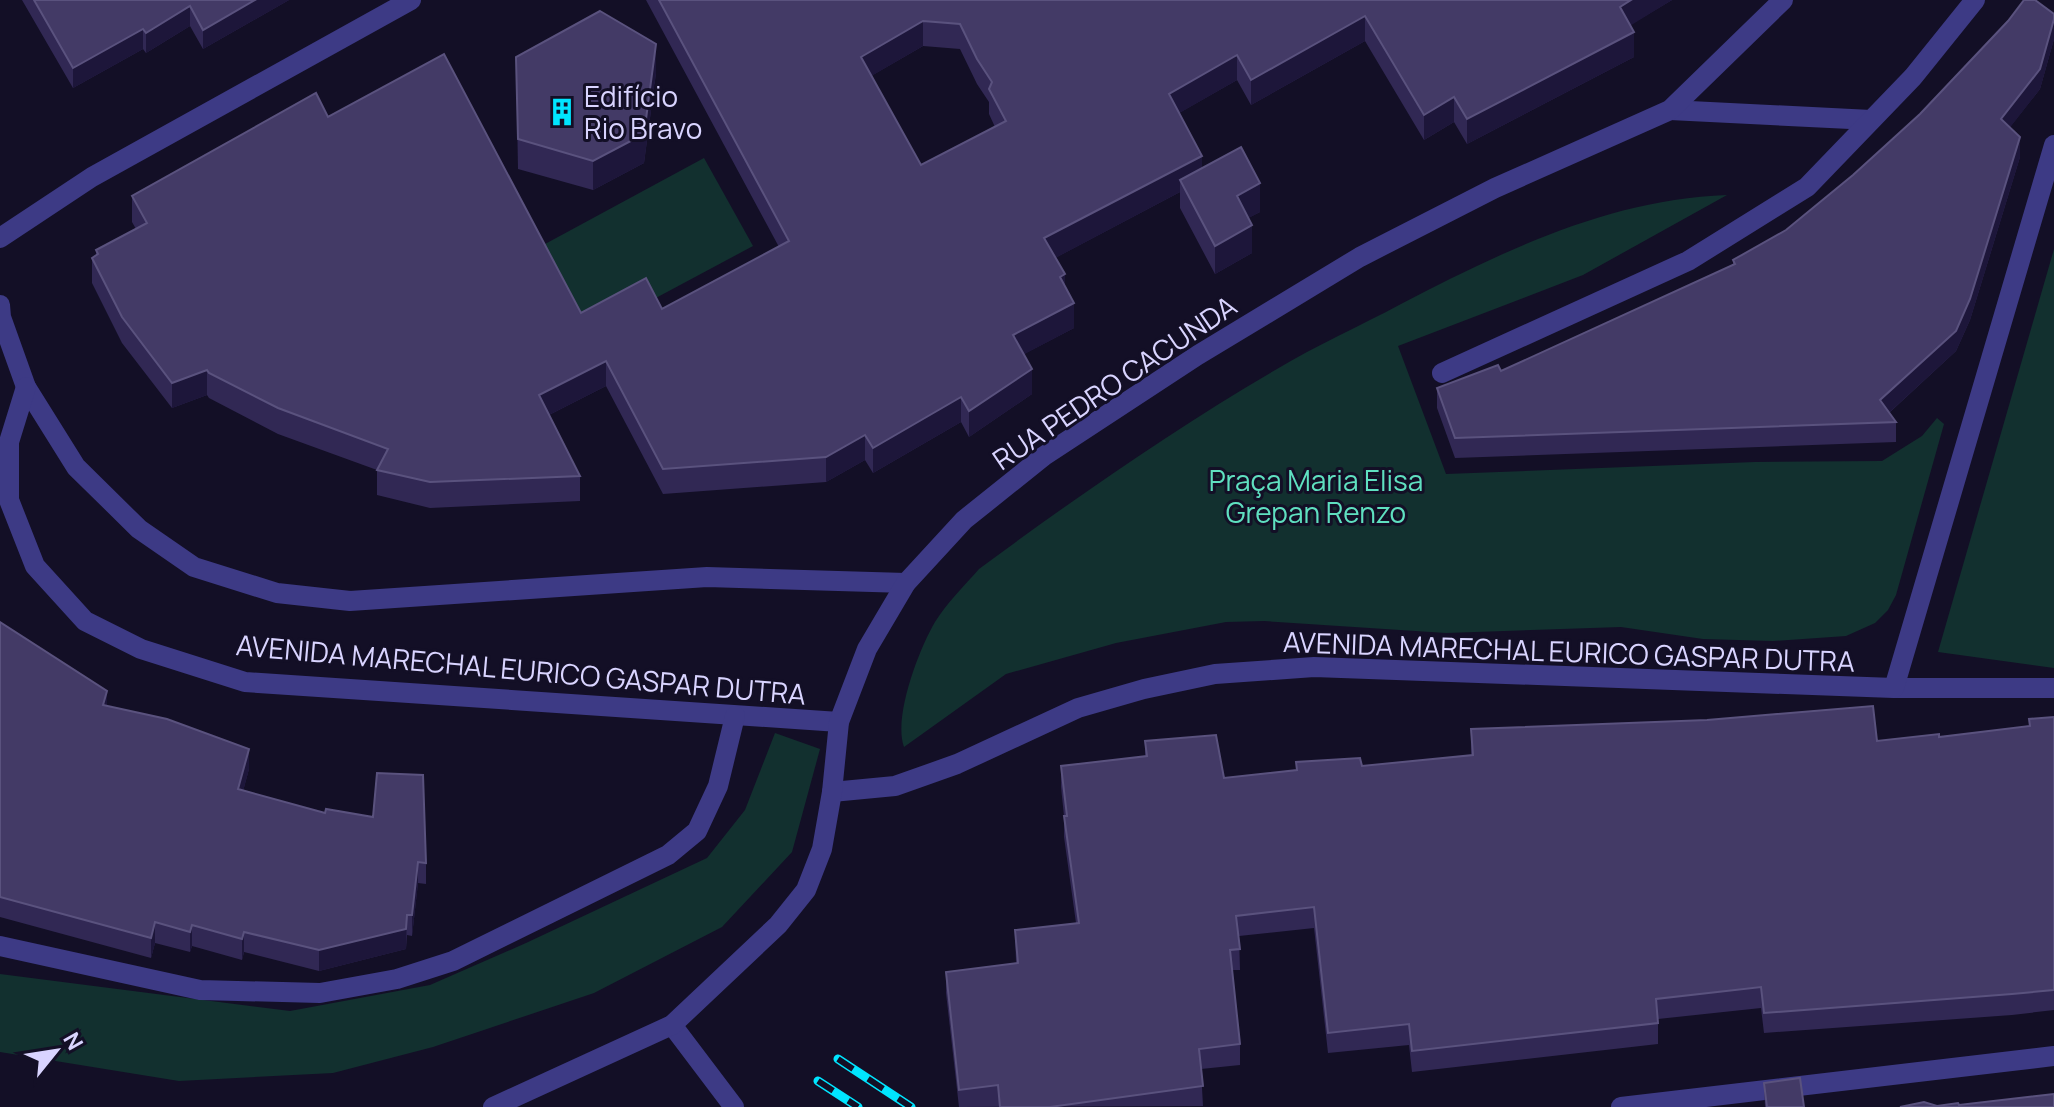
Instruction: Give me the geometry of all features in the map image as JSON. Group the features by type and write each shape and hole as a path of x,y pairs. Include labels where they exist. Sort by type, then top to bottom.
{"street":[{"path":"0,238 92,177 411,0"},
{"name":"RUA PEDRO CACUNDA","path":"493,1107 672,1025 778,925 806,890 822,849 839,722 867,649 906,583 964,520 1044,456 1198,355 1360,257 1495,188 1670,110 1783,0"},
{"path":"1442,373 1688,261 1807,187 1913,77 1975,0"},
{"name":"RUA PEDRO CACUNDA","path":"1670,110 1871,120"},
{"name":"AVENIDA MARECHAL EURICO GASPAR DUTRA","path":"1894,688 2054,145"},
{"name":"AVENIDA MARECHAL EURICO GASPAR DUTRA","path":"0,305 1,317 26,387 76,467 139,529 194,567 277,593 350,601 707,577 906,583"},
{"name":"AVENIDA MARECHAL EURICO GASPAR DUTRA","path":"26,387 9,442 9,500 35,566 85,621 141,649 245,682 839,722"},
{"name":"AVENIDA MARECHAL EURICO GASPAR DUTRA","path":"832,792 895,786 957,764 1078,708 1144,689 1215,674 1314,667 1894,688 2054,688"},
{"path":"0,946 200,990 320,993 397,979 439,966 668,855 697,831 718,786 735,716"},
{"path":"672,1025 734,1107"},
{"path":"1621,1107 2054,1056"}],"green space":[{"path":"704,158 753,246 581,338 534,250"},
{"name":"Praça Maria Elisa Grepan Renzo","path":"1727,195 1583,275 1398,346 1446,474 1755,462 1882,461 1922,436 1937,418 1944,424 1896,595 1888,610 1875,623 1846,636 1773,641 1703,639 1621,627 1446,633 1264,621 1226,622 1116,643 1006,674 904,747 902,719 909,683 929,634 945,608 979,569 1125,465 1292,360 1518,247 1599,217 1641,206"},
{"path":"2054,249 2054,668 1938,652"},
{"path":"775,733 820,749 792,852 722,927 594,993 433,1047 333,1073 179,1081 0,1052 0,974 290,1011 430,985 707,858 745,810"}],"building":[{"path":"34,0 255,0 203,30 190,6 146,33 143,29 73,68"},
{"path":"659,0 1631,0 1620,7 1634,32 1467,119 1454,97 1424,115 1365,16 1251,80 1237,55 1169,94 1202,156 1044,238 1065,274 1060,277 1074,303 1013,335 1032,369 969,411 961,397 873,448 865,435 826,457 663,469 606,361 539,395 580,476 430,482 377,470 388,449 278,408 207,370 172,383 122,317 92,258 98,254 96,250 147,223 132,196 316,93 328,117 444,54 581,313 646,278 662,309 789,241","holes":["923,21 960,24 992,82 989,89 1006,121 921,165 861,57"]},
{"path":"2024,0 2035,0 2054,14 2054,19 2040,69 2001,119 2020,137 1970,299 1956,331 1880,400 1896,422 1455,438 1437,388 1498,365 1501,371 1735,264 1733,260 1786,230 1920,114"},
{"name":"Edifício Rio Bravo","path":"600,11 656,44 644,134 593,161 518,139 516,57"},
{"path":"1241,147 1260,183 1237,196 1252,225 1215,246 1180,180"},
{"path":"0,622 107,691 103,705 167,719 249,749 238,789 325,813 326,809 373,817 377,773 423,775 426,863 418,862 412,915 407,915 406,929 319,950 244,932 242,939 192,925 190,932 155,922 151,938 0,897"},
{"path":"1873,706 1877,741 2030,726 2029,719 2054,717 2054,990 1764,1013 1761,987 1656,999 1658,1023 1412,1051 1409,1024 1328,1033 1314,907 1236,916 1240,949 1230,950 1240,1044 1199,1049 1203,1086 1050,1107 1000,1107 998,1085 959,1090 946,972 1018,963 1015,930 1079,923 1064,816 1067,816 1061,766 1147,756 1145,741 1216,735 1224,778 1297,770 1296,762 1360,758 1362,766 1473,755 1471,729 1707,720"},
{"path":"1800,1078 1804,1107 1767,1107 1764,1083"},
{"path":"2054,1094 2054,1107 1900,1107 1924,1102 1937,1106 1959,1105"}],"railway":[{"path":"838,1059 911,1107"},
{"path":"818,1081 858,1107"}],"place":[{"name":"Edifício Rio Bravo","path":"562,112"}]}
